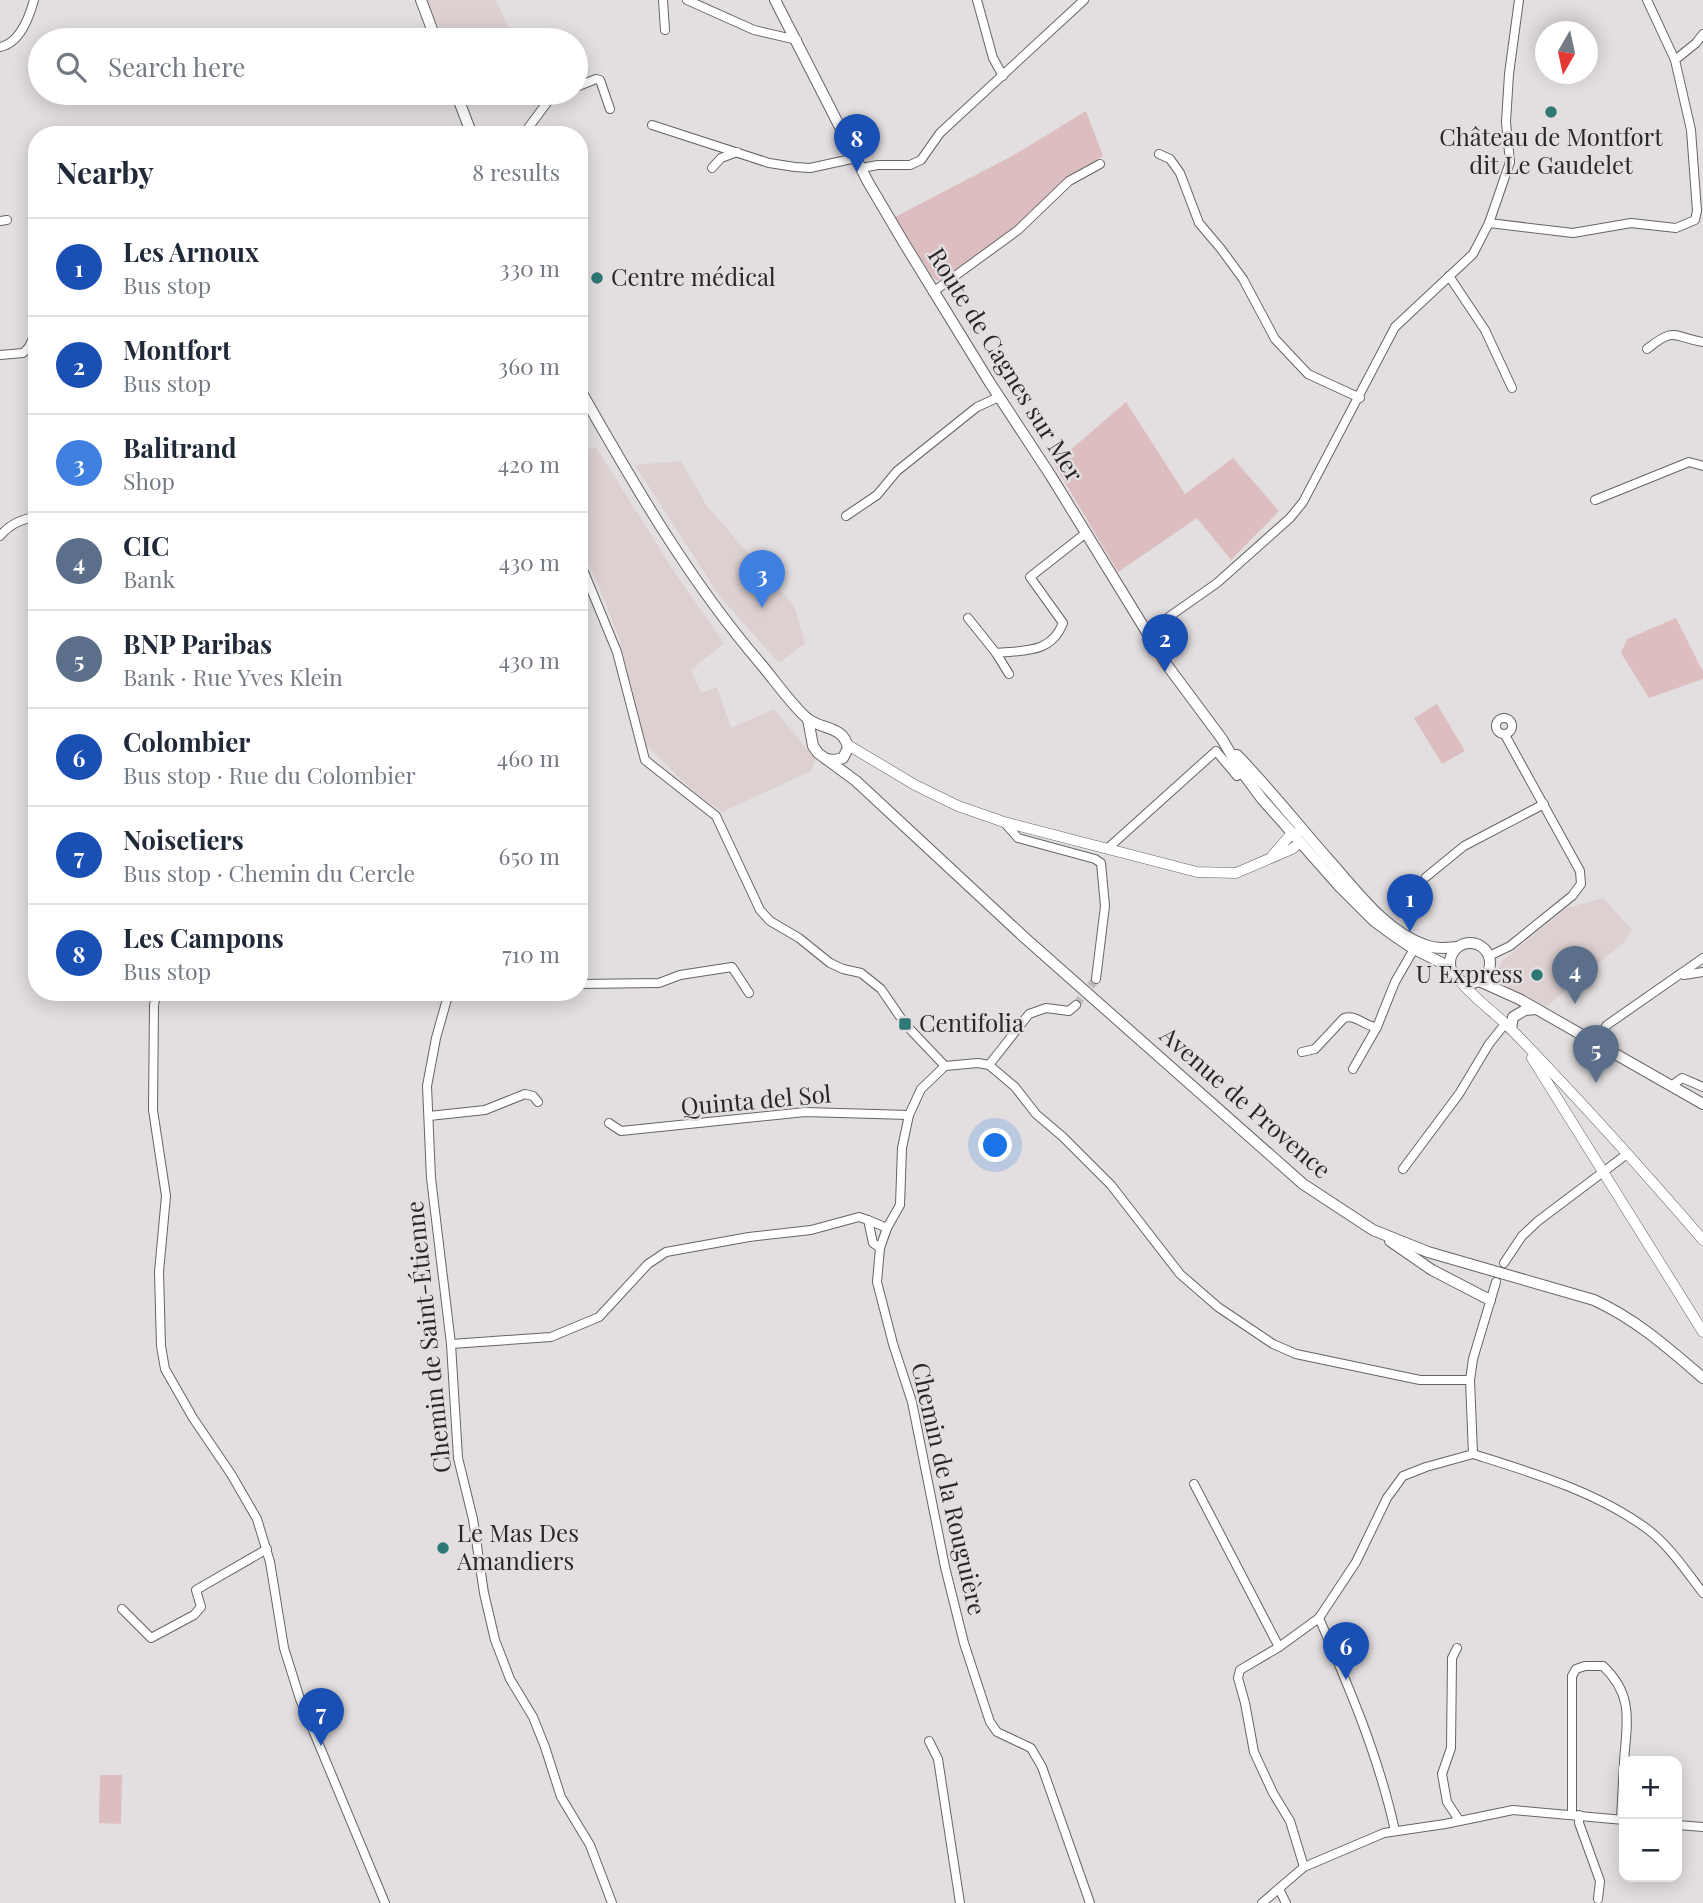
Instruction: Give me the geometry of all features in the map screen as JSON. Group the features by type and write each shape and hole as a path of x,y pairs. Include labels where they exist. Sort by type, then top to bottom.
{"main road":[{"path":"421,0 432,28"},
{"name":"Route de Cagnes sur Mer","path":"775,0 859,163 933,292 1086,533 1146,634 1245,770 1339,887 1374,921 1415,949 1450,967"},
{"path":"461,105 469,126"},
{"path":"588,404 648,508 681,559 751,652 808,719 835,729 843,735 846,751 834,760 826,759 818,753 813,746 808,719"},
{"path":"812,737 824,726"},
{"name":"Avenue de Provence","path":"846,751 856,781"},
{"name":"Avenue de Provence","path":"826,759 856,781 1015,929 1303,1185 1373,1230 1428,1252 1594,1300 1619,1312 1646,1329 1703,1378"},
{"name":"Route de Cagnes sur Mer","path":"1245,770 1269,791 1380,915 1413,940 1439,948 1457,947"},
{"path":"1269,791 1272,802 1297,836"},
{"path":"1479,981 1488,971 1489,956 1479,945 1464,943 1457,947 1450,960 1450,967 1460,981 1479,981 1508,993 1703,1104"},
{"path":"1488,971 1508,993"},
{"path":"1508,1027 1518,1012 1536,1009"},
{"path":"1373,1230 1432,1270 1490,1300"}],"street":[{"path":"0,47 8,45 17,36 29,16 34,0"},
{"path":"663,0 665,30"},
{"path":"687,0 754,30 797,40"},
{"path":"977,0 993,58 1003,76"},
{"path":"652,125 769,163 810,168 859,163 910,166 921,160 940,133 1084,0"},
{"path":"1146,634 1217,583 1290,518 1303,502 1395,327 1473,254 1489,223 1510,162 1506,122 1507,98 1519,0"},
{"path":"1489,223 1573,233 1631,223 1676,228 1695,220 1697,211 1691,130 1675,60 1647,0"},
{"path":"1675,60 1703,34"},
{"path":"588,82 600,80 610,110"},
{"path":"530,126 545,105"},
{"path":"712,168 721,158 737,152"},
{"path":"1159,153 1170,159 1180,173 1199,223 1243,279 1275,339 1308,374 1360,398"},
{"path":"933,292 1018,230 1069,181 1100,164"},
{"path":"1449,276 1485,330 1512,387"},
{"path":"1647,349 1662,337 1673,334 1703,342"},
{"path":"0,355 23,353 28,348"},
{"path":"846,516 877,495 897,471 978,407 999,397"},
{"path":"1595,499 1689,462 1703,466"},
{"path":"0,536 18,520 28,518"},
{"path":"996,653 1040,648 1051,642 1059,633 1063,623 1030,577 1086,533"},
{"path":"588,582 617,652 645,760 716,816 760,910 770,921 799,938 830,962 860,973 881,989 905,1024 945,1066 978,1063 989,1065 1015,1087 1036,1114 1111,1185 1180,1274 1218,1307 1262,1337 1296,1354 1420,1380 1470,1380"},
{"path":"968,618 1009,674"},
{"path":"1489,956 1510,946 1573,896 1581,884 1580,871 1505,735"},
{"path":"846,751 861,753 937,795 1004,822 1197,872 1236,873 1292,849 1297,836 1306,839 1363,903 1380,915"},
{"path":"1107,849 1216,751 1237,776 1245,770"},
{"path":"1426,877 1464,846 1544,804"},
{"path":"1004,822 1018,838 1101,863 1105,906 1096,979"},
{"path":"1353,1069 1377,1027 1395,982 1415,949"},
{"path":"1594,1043 1607,1024 1703,958"},
{"path":"588,984 659,983 680,975 732,967 749,993"},
{"path":"1681,975 1703,972"},
{"path":"1460,981 1561,1083 1703,1240"},
{"path":"1479,981 1478,988 1483,1002"},
{"path":"155,1001 153,1110 166,1196 159,1272 161,1346 166,1369 193,1418 231,1474 257,1519 267,1549 284,1648 300,1699 384,1903"},
{"name":"Chemin de Saint-Étienne","path":"446,1001 427,1086 431,1178 451,1344 458,1458 473,1519 484,1593 495,1640 510,1679 533,1717 561,1797 590,1845 612,1903"},
{"path":"989,1065 1029,1014 1046,1009 1069,1011 1076,1005"},
{"path":"1302,1052 1315,1049 1344,1017 1354,1017 1368,1027 1377,1027"},
{"path":"1403,1170 1459,1094 1489,1044 1508,1027"},
{"path":"1520,1040 1703,1332"},
{"name":"Chemin de la Rouguière","path":"945,1066 921,1089 909,1115 902,1148 900,1205 880,1248 877,1282 893,1345 912,1402 945,1567 964,1643 990,1722 997,1732 1031,1748 1042,1767 1090,1903"},
{"path":"1671,1086 1682,1078 1703,1087"},
{"path":"1552,1090 1561,1083"},
{"path":"429,1115 485,1110 524,1094 533,1096 538,1102"},
{"name":"Quinta del Sol","path":"609,1123 621,1131 805,1112 909,1115"},
{"path":"1504,1262 1522,1236 1538,1220 1627,1154"},
{"path":"451,1344 551,1337 599,1317 648,1264 666,1252 750,1237 811,1230 859,1217 887,1228"},
{"path":"868,1220 873,1243 880,1248"},
{"path":"1473,1454 1470,1380 1473,1359 1496,1282"},
{"path":"1304,1867 1290,1821 1273,1793 1254,1752 1238,1678 1240,1671 1319,1618 1356,1562 1387,1498 1403,1476 1473,1454 1557,1480 1646,1528 1662,1542 1703,1593"},
{"path":"1194,1484 1279,1647"},
{"path":"122,1609 151,1638 194,1615 201,1606 197,1590 267,1549"},
{"path":"1319,1618 1346,1680 1386,1788 1395,1831"},
{"path":"1457,1648 1452,1658 1451,1748 1442,1774 1447,1802 1459,1819"},
{"path":"1598,1899 1600,1881 1575,1815 1572,1676 1576,1669 1585,1665 1603,1666 1617,1679 1625,1696 1627,1719 1624,1756"},
{"path":"929,1741 938,1759 960,1903"},
{"path":"1262,1903 1304,1867 1384,1833 1513,1810 1619,1819"},
{"path":"1682,1825 1703,1827"},
{"path":"1279,1889 1286,1903"}],"shaded area":[{"path":"424,0 496,0 509,28 439,28"},
{"path":"1086,111 1103,156 1066,179 1028,216 986,250 937,281 895,217 1014,155"},
{"path":"1126,402 1185,494 1233,458 1279,511 1231,560 1197,518 1118,572 1054,464"},
{"path":"596,447 675,573 724,643 691,670 701,693 717,687 731,728 774,709 815,759 811,771 722,812 691,789 646,745 620,641 588,563 588,449"},
{"path":"681,461 706,505 794,606 805,643 779,663 720,597 635,465"},
{"path":"1676,618 1703,672 1703,679 1649,698 1621,653 1627,639"},
{"path":"1437,704 1465,751 1442,764 1414,718"},
{"path":"1603,898 1632,930 1623,943 1546,1007 1510,989 1497,972 1503,960 1567,908"},
{"path":"100,1775 122,1775 121,1824 99,1823"}],"tunnel":[{"path":"1076,1005 1096,979"}],"place":[{"name":"Château de Montfort dit Le Gaudelet","path":"1551,112"},
{"name":"Les Campons","path":"857,172"},
{"name":"Centre médical","path":"597,278"},
{"name":"Balitrand","path":"762,608"},
{"name":"Montfort","path":"1165,672"},
{"name":"Les Arnoux","path":"1410,932"},
{"name":"U Express","path":"1537,975"},
{"name":"CIC","path":"1575,1004"},
{"name":"Centifolia","path":"905,1024"},
{"name":"BNP Paribas","path":"1596,1083"},
{"name":"Le Mas Des Amandiers","path":"443,1548"},
{"name":"Colombier","path":"1346,1680"},
{"name":"Noisetiers","path":"321,1746"}]}
